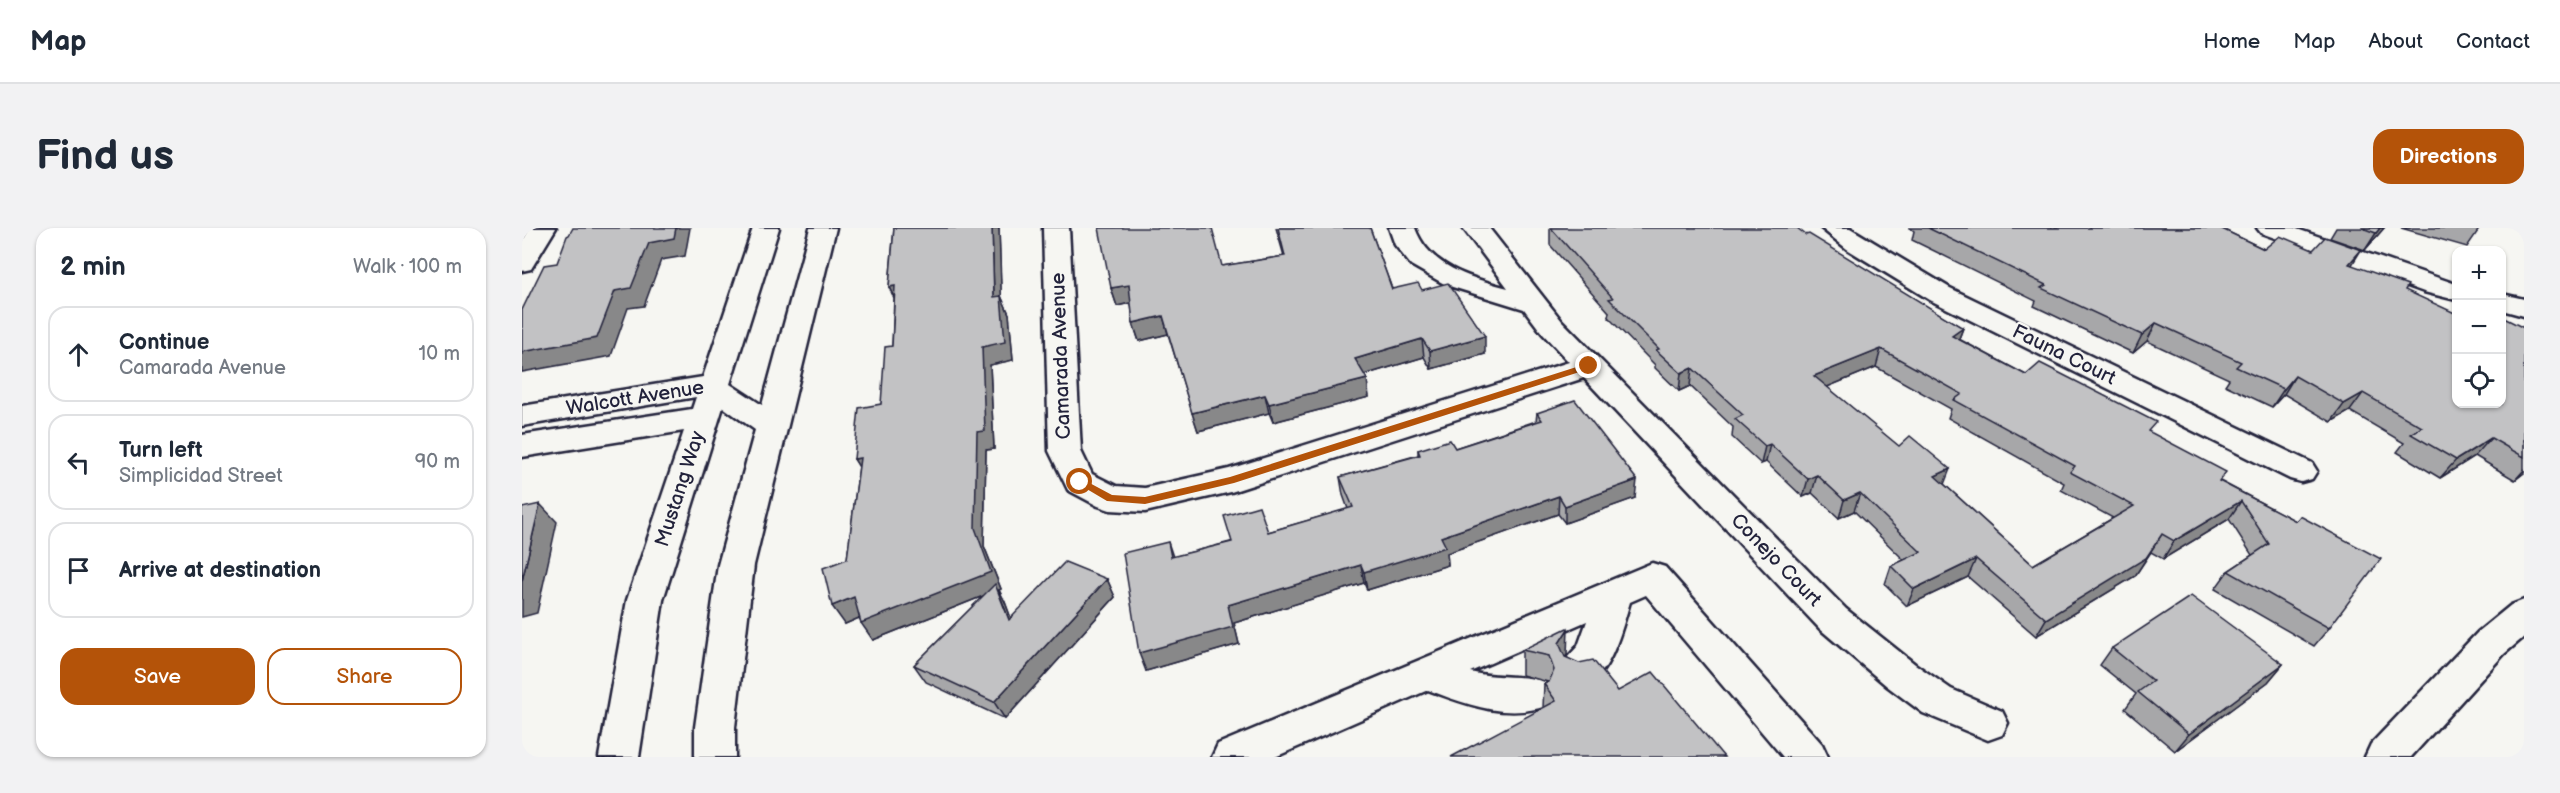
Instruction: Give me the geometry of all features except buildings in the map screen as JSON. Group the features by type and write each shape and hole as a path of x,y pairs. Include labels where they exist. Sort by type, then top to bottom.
{"street":[{"path":"522,263 543,228"},
{"name":"Mustang Way","path":"619,757 645,600 702,418 766,228"},
{"path":"715,757 715,727 736,565 823,228"},
{"name":"Camarada Avenue","path":"1056,228 1065,451 1080,482 1110,498 1145,500 1231,480 1589,366"},
{"path":"1402,228 1404,240 1412,251 1447,278 1533,303"},
{"name":"Conejo Court","path":"1477,228 1552,327 1833,619 1901,675 1937,701 1988,723"},
{"name":"Fauna Court","path":"1834,228 1856,244 1940,294 2301,471"},
{"path":"2270,228 2434,286 2452,290"},
{"path":"2506,303 2524,308"},
{"name":"Walcott Avenue","path":"522,416 713,385 772,426"},
{"name":"Walcott Avenue","path":"522,446 702,418"},
{"path":"1232,757 1652,577 1808,757"},
{"path":"1579,670 1594,654 1615,593"},
{"path":"2385,757 2491,643 2524,615"},
{"path":"1427,673 1475,692 1510,696 1532,694"}],"route":[{"path":"1080,482 1110,498 1145,500 1231,480 1589,366"}]}
